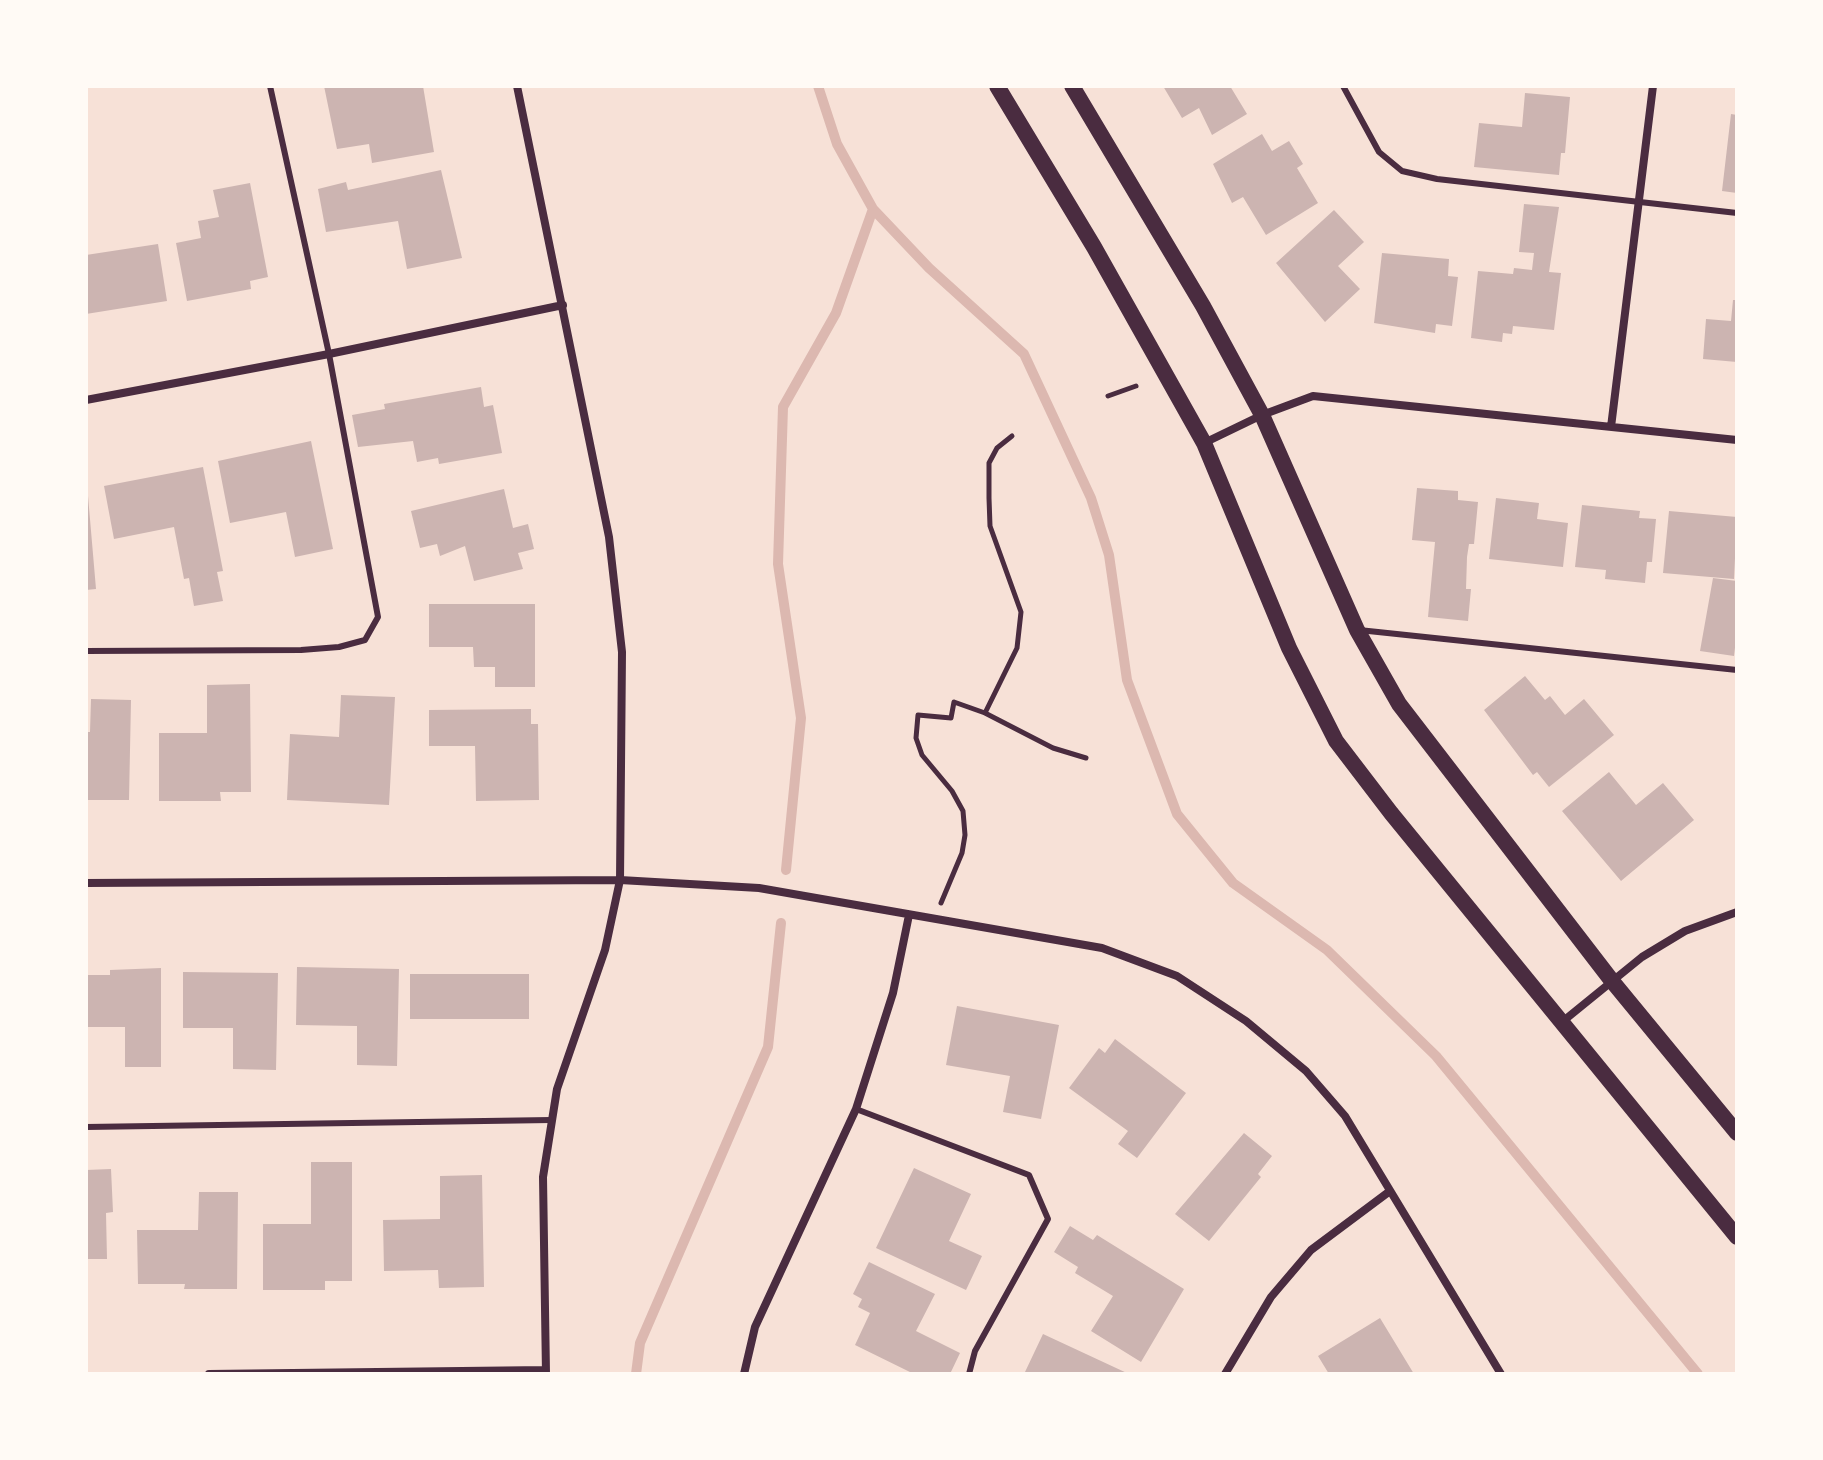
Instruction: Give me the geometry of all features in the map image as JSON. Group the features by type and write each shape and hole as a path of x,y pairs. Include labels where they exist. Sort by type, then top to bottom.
{"main road":[{"path":"997,86 1094,247 1204,443 1289,648 1336,741 1391,813 1737,1237"},
{"path":"1072,86 1203,306 1262,415 1357,630 1399,704 1612,981 1737,1133"}],"street":[{"path":"209,1374 546,1372 543,1177 557,1089 605,950 620,880 622,652 609,537 517,86"},
{"path":"1611,427 1653,86"},
{"path":"86,400 563,305"},
{"path":"1204,443 1262,415 1313,396 1737,440"},
{"path":"86,883 620,880 759,888 1102,948 1177,976 1246,1021 1306,1071 1345,1116 1501,1374"},
{"path":"1562,1022 1642,957 1685,931 1737,912"},
{"path":"744,1374 755,1327 856,1109 893,993 909,915"},
{"path":"1225,1374 1271,1297 1311,1250 1390,1191"}],"lane":[{"path":"86,651 339,647 365,640 378,617 329,354 270,86"},
{"path":"1343,86 1379,152 1402,171 1437,179 1737,213"},
{"path":"1357,630 1737,670"},
{"path":"856,1109 1029,1175 1048,1219 975,1351 969,1374"},
{"path":"86,1127 551,1120"}],"path":[{"path":"1108,396 1136,386"},
{"path":"985,713 1017,648 1021,612 990,526 989,512 989,463 997,448 1012,436"},
{"path":"936,920 943,894 962,853 965,835 963,811 952,791 922,755 916,738 918,715 951,718 954,702 985,713 1053,748 1086,758"}],"building":[{"path":"324,86 423,86 434,152 372,163 369,144 337,149"},
{"path":"1163,86 1230,86 1247,114 1212,135 1199,108 1182,118"},
{"path":"1525,93 1570,97 1565,153 1561,153 1559,175 1474,167 1479,123 1522,127"},
{"path":"1731,114 1737,115 1737,193 1722,191"},
{"path":"1262,134 1272,151 1289,141 1303,164 1297,168 1318,203 1266,235 1243,197 1232,203 1213,164"},
{"path":"441,170 462,258 407,269 398,221 326,232 318,189 346,182 348,190"},
{"path":"250,183 268,277 250,281 251,289 187,301 176,243 201,238 198,221 219,217 213,190"},
{"path":"1524,204 1559,207 1549,272 1561,273 1554,330 1513,326 1512,334 1503,333 1502,342 1471,338 1478,271 1513,274 1514,268 1532,270 1534,253 1519,252"},
{"path":"1334,210 1364,242 1338,266 1360,289 1325,322 1276,263"},
{"path":"158,244 167,301 86,314 86,255"},
{"path":"1382,253 1449,259 1448,276 1458,277 1452,326 1436,324 1435,333 1374,323"},
{"path":"1733,300 1737,300 1737,362 1703,359 1706,319 1731,321"},
{"path":"481,387 484,407 493,405 502,453 439,464 438,458 417,462 413,441 358,447 352,415 385,409 384,404"},
{"path":"311,441 333,549 295,557 286,512 230,523 218,461"},
{"path":"203,467 223,571 217,572 223,601 194,606 189,578 184,579 174,527 114,539 104,486"},
{"path":"1417,488 1458,491 1458,500 1478,502 1474,544 1469,544 1467,557 1466,589 1471,589 1468,621 1428,617 1435,542 1412,540"},
{"path":"504,489 513,528 528,524 534,549 518,553 523,569 474,581 465,546 440,556 437,544 420,548 411,511"},
{"path":"86,496 96,589 86,590"},
{"path":"1496,498 1539,503 1537,519 1568,523 1563,567 1489,559"},
{"path":"1582,505 1640,511 1639,518 1656,519 1652,562 1647,562 1645,583 1605,579 1606,570 1575,567"},
{"path":"1669,511 1737,517 1734,579 1663,573"},
{"path":"1713,578 1737,581 1734,656 1700,651"},
{"path":"429,604 535,604 535,687 495,687 495,667 474,667 473,647 429,647"},
{"path":"1525,676 1545,700 1550,696 1565,715 1584,699 1614,735 1549,787 1537,772 1533,775 1484,710"},
{"path":"250,684 251,792 220,792 221,801 159,801 159,733 207,733 207,685"},
{"path":"341,695 395,697 389,805 287,800 290,734 339,737"},
{"path":"91,699 131,700 129,800 86,800 86,732 90,732"},
{"path":"531,709 531,724 538,724 539,800 476,801 475,746 429,746 429,710"},
{"path":"1609,772 1636,805 1663,783 1694,820 1621,881 1562,811"},
{"path":"297,967 399,969 397,1066 357,1065 357,1026 296,1025"},
{"path":"161,968 161,1067 125,1067 125,1027 86,1027 86,975 110,975 110,970"},
{"path":"183,972 278,973 276,1070 233,1069 233,1028 183,1028"},
{"path":"410,974 529,974 529,1019 410,1019"},
{"path":"957,1006 1059,1025 1041,1119 1003,1112 1010,1076 946,1065"},
{"path":"1115,1039 1186,1093 1137,1158 1118,1144 1128,1131 1069,1088 1099,1048 1105,1053"},
{"path":"1244,1133 1272,1156 1258,1174 1261,1177 1209,1241 1175,1214"},
{"path":"311,1162 352,1162 352,1281 325,1281 325,1290 263,1290 263,1224 311,1224"},
{"path":"914,1168 971,1194 949,1241 982,1256 966,1290 876,1248"},
{"path":"111,1169 113,1212 106,1213 107,1259 86,1259 86,1170"},
{"path":"482,1175 484,1287 439,1288 438,1270 384,1271 383,1220 440,1219 440,1176"},
{"path":"199,1192 238,1192 237,1289 184,1289 185,1284 138,1284 137,1230 198,1230"},
{"path":"1070,1226 1093,1240 1097,1235 1184,1289 1141,1362 1091,1331 1113,1296 1075,1273 1078,1267 1054,1252"},
{"path":"869,1262 935,1294 916,1331 960,1353 950,1374 914,1374 855,1345 870,1313 858,1307 862,1299 853,1294"},
{"path":"1380,1318 1414,1374 1329,1374 1318,1356"},
{"path":"1043,1334 1129,1374 1025,1372"}],"waterway":[{"path":"818,86 837,144 873,209 929,268 1024,354 1091,498 1109,555 1127,680 1177,814 1233,883 1327,950 1436,1056 1698,1374"},
{"path":"786,870 801,718 778,564 783,407 836,313 873,209"},
{"path":"636,1374 640,1343 768,1047 781,923"}]}
